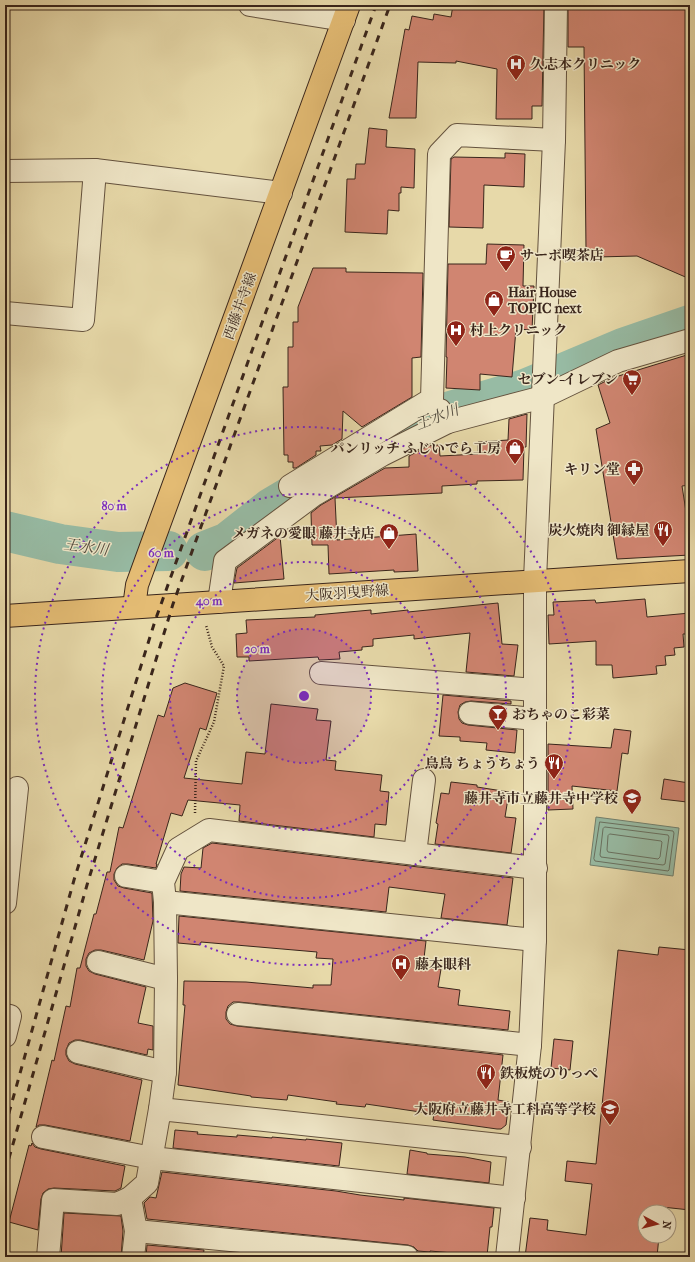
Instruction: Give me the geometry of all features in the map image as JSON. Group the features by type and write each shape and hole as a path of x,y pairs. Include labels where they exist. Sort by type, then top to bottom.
{"main road":[{"name":"西藤井寺線","path":"134,607 137,584 347,13"},
{"name":"大阪羽曳野線","path":"5,616 690,571"}],"street":[{"path":"250,5 347,13"},
{"path":"507,1257 530,1046 535,940 535,580 554,140 556,5"},
{"path":"448,422 432,400 439,154 457,135 554,140"},
{"path":"5,171 95,170 281,193"},
{"path":"5,313 83,320 95,170"},
{"path":"211,602 225,561 314,495 382,456 448,422 543,397 618,361 690,340"},
{"path":"290,486 432,400"},
{"path":"321,673 535,690"},
{"path":"470,713 535,719"},
{"path":"415,854 424,780"},
{"path":"5,903 17,788"},
{"path":"48,1257 53,1200 117,1204 130,1198 146,1183 152,1158 165,1072 166,979 164,892 178,849 209,830 536,868"},
{"path":"126,876 164,892 535,940"},
{"path":"98,962 166,979"},
{"path":"238,1014 530,1046"},
{"path":"5,1015 10,1016 5,1036"},
{"path":"78,1052 165,1072"},
{"path":"160,1108 520,1147"},
{"path":"43,1137 152,1158 514,1198"},
{"path":"130,1198 136,1230 133,1257"},
{"path":"136,1230 407,1257"}],"path":[{"path":"189,842 195,814 196,761 214,722 224,666 212,647 206,625 211,602"}],"water":[{"path":"596,817 679,828 673,876 590,865"}],"building":[{"path":"453,5 544,5 542,106 532,106 532,119 496,119 497,69 456,61 456,63 418,62 416,118 389,118 405,29 409,30 412,16 433,20 434,14 451,17"},
{"path":"568,5 690,5 690,279 637,256 597,257 596,250 586,250 584,47 568,47"},
{"path":"369,128 387,130 386,147 415,149 414,188 401,187 401,193 399,193 399,211 388,210 387,234 345,232 347,179 355,179 356,164 365,164"},
{"path":"505,153 525,154 524,187 484,185 483,228 449,227 451,159 454,157 505,158"},
{"path":"487,244 524,245 523,286 534,286 532,330 516,329 512,377 480,374 480,390 446,388 448,264 486,264"},
{"path":"313,268 346,268 346,272 423,273 421,357 412,358 412,397 362,427 343,411 342,439 332,445 320,446 321,451 316,451 316,455 296,468 293,468 293,462 288,462 288,455 284,455 283,387 288,387 288,347 293,347 293,322 298,322 298,307"},
{"path":"690,354 690,485 682,486 690,537 690,555 617,559 596,429 610,423 598,385 612,378"},
{"path":"527,414 523,480 477,481 477,484 442,486 442,493 335,498 337,540 416,534 418,571 394,572 394,570 329,574 328,545 312,545 311,513 321,505 385,468 409,467 409,456 428,446 439,445 440,456 478,454 478,442 508,440 509,419"},
{"path":"280,536 284,579 234,583 237,568"},
{"path":"645,599 647,617 690,613 690,634 683,634 684,647 674,648 675,655 665,656 666,665 656,666 657,674 613,678 612,665 596,665 596,641 549,644 548,615 554,615 553,602 595,600 596,603"},
{"path":"498,603 502,644 518,645 514,676 466,672 470,633 414,639 414,635 373,639 373,646 362,647 362,650 339,652 340,659 319,660 318,657 249,661 249,657 237,657 236,634 247,633 246,620 315,617 315,615 371,610 371,614 408,610 408,612"},
{"path":"185,683 217,693 206,730 200,728 184,778 242,784 246,752 265,754 271,704 318,709 316,720 331,721 326,760 336,761 335,770 382,775 380,791 389,792 386,825 375,824 374,837 239,821 240,805 188,800 182,816 171,813 156,868 122,864 117,868 114,874 114,880 118,886 152,893 153,921 144,960 101,950 95,950 89,953 86,959 86,966 89,971 95,974 146,987 138,1023 153,1026 153,1050 148,1049 147,1055 75,1040 69,1043 66,1050 66,1055 69,1061 75,1064 142,1080 130,1141 45,1125 39,1125 36,1127 52,1060 54,1061 66,1006 70,1007 77,968 80,968 107,872 110,872 119,827 123,828 158,715 164,717 173,688"},
{"path":"443,695 511,701 511,704 471,701 465,702 460,705 458,712 459,719 462,723 468,725 517,730 515,753 486,750 487,743 460,741 460,737 439,736"},
{"path":"614,729 631,731 628,754 622,753 617,791 572,786 573,809 548,810 548,744 611,748"},
{"path":"664,779 689,783 687,802 661,799"},
{"path":"451,782 477,785 477,787 509,792 505,817 516,818 511,853 435,844 438,824 436,823 441,793 449,794"},
{"path":"212,843 513,878 507,925 441,918 445,894 389,887 386,912 180,891 181,874 184,867 201,868 203,848"},
{"path":"179,916 426,941 423,967 441,969 438,987 460,990 458,1005 510,1011 508,1030 239,1002 233,1002 228,1006 226,1019 230,1024 237,1026 503,1055 498,1100 509,1102 506,1125 501,1129 497,1129 433,1120 434,1114 366,1104 365,1107 336,1104 337,1102 288,1095 287,1100 251,1097 178,1085 185,1005 183,1005 184,981 246,982 313,988 313,985 331,985 333,959 316,958 317,952 201,942 200,945 178,943"},
{"path":"659,947 690,950 690,1210 677,1209 677,1204 637,1204 637,1244 658,1244 657,1257 525,1257 530,1218 548,1220 547,1230 586,1235 592,1184 565,1181 567,1161 596,1164 618,950 658,955"},
{"path":"554,1039 573,1041 570,1070 551,1068"},
{"path":"175,1130 198,1132 197,1134 306,1139 342,1143 339,1166 173,1148"},
{"path":"32,1143 35,1147 41,1149 125,1166 121,1188 115,1191 48,1189 43,1193 41,1199 38,1230 9,1222 29,1145 31,1146"},
{"path":"410,1150 427,1154 465,1157 491,1162 489,1183 407,1174"},
{"path":"162,1172 404,1200 404,1198 494,1208 492,1227 490,1227 487,1256 418,1251 414,1247 408,1245 147,1219 144,1203 150,1197 156,1198"},
{"path":"64,1213 121,1216 123,1231 121,1257 61,1257"},
{"path":"147,1245 204,1250 203,1257 146,1257"}],"waterway":[{"name":"王水川","path":"205,551 228,542 271,508 424,419 525,389 623,348 690,325"},
{"name":"王水川","path":"5,531 60,544 118,552 168,551"}],"railway":[{"path":"5,1127 74,880 155,621 376,5"},
{"path":"5,1172 87,885 173,604 390,5"}],"place":[{"name":"久志本クリニック","path":"516,81"},
{"name":"サーボ喫茶店","path":"506,272"},
{"name":"Hair House TOPIC next","path":"494,317"},
{"name":"村上クリニック","path":"456,347"},
{"name":"セブン-イレブン","path":"632,396"},
{"name":"パンリッチ ふじいでら工房","path":"515,465"},
{"name":"キリン堂","path":"634,486"},
{"name":"炭火焼肉 御縁屋","path":"663,547"},
{"name":"メガネの愛眼 藤井寺店","path":"389,550"},
{"name":"おちゃのこ彩菜","path":"498,731"},
{"name":"鳥鳥 ちょうちょう","path":"554,780"},
{"name":"藤井寺市立藤井寺中学校","path":"632,815"},
{"name":"藤本眼科","path":"401,981"},
{"name":"鉄板焼のりっぺ","path":"486,1090"},
{"name":"大阪府立藤井寺工科高等学校","path":"610,1126"}]}
